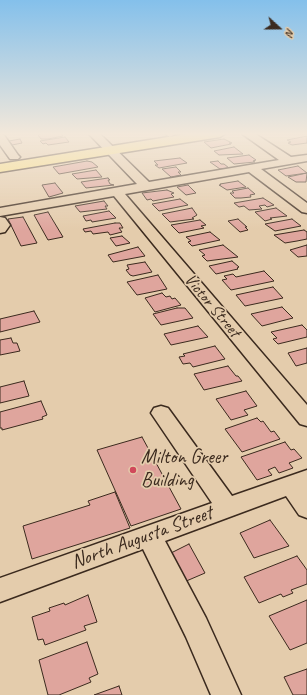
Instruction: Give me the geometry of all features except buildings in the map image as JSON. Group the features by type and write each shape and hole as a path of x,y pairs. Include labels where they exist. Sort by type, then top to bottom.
{"main road":[{"path":"0,168 13,165"}],"street":[{"path":"125,165 147,187"},
{"path":"0,212 266,165"},
{"path":"252,168 307,209"},
{"name":"Victor Street","path":"117,192 307,419"},
{"path":"0,220 2,225 0,229"},
{"path":"161,413 227,507"},
{"path":"298,482 307,508"},
{"name":"North Augusta Street","path":"0,590 298,482"},
{"path":"149,536 196,628 226,695"}],"place":[{"name":"Milton Greer Building","path":"133,470"}]}
